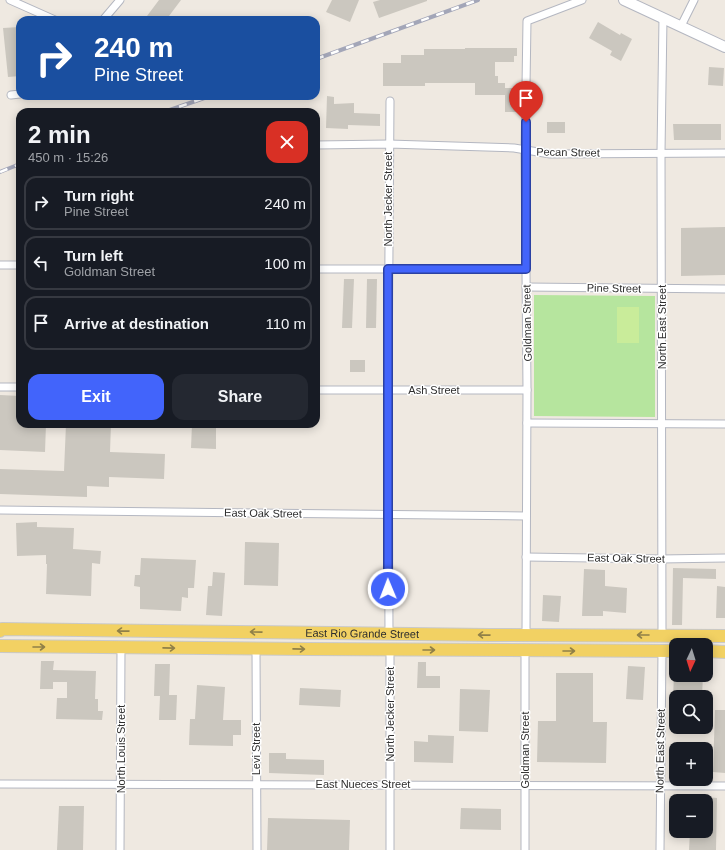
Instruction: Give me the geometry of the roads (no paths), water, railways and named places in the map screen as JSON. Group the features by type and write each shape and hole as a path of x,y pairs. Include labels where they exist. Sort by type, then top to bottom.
{"main road":[{"name":"East Rio Grande Street","path":"0,631 2,629 389,634 725,636"},
{"path":"488,650 499,642 520,642 526,635"},
{"path":"525,650 531,644 538,642 556,642 561,640 565,635"},
{"name":"East Rio Grande Street","path":"0,646 669,651"},
{"path":"713,651 725,652"}],"street":[{"path":"10,0 46,16"},
{"path":"106,16 120,0"},
{"name":"Goldman Street","path":"526,635 526,150 528,21 582,0"},
{"path":"624,0 725,47"},
{"path":"681,26 694,0"},
{"name":"North East Street","path":"662,635 661,152 663,18"},
{"path":"11,95 16,94"},
{"name":"North Jecker Street","path":"389,634 388,144 390,101"},
{"name":"Pecan Street","path":"320,145 388,144 514,148 550,154 661,152 725,153"},
{"path":"0,265 16,265"},
{"path":"320,269 526,269"},
{"name":"Pine Street","path":"526,287 725,289"},
{"path":"0,387 16,388"},
{"name":"Ash Street","path":"320,390 527,390"},
{"path":"526,423 725,424"},
{"name":"East Oak Street","path":"0,510 526,516"},
{"name":"East Oak Street","path":"526,557 661,559 725,558"},
{"name":"North Louis Street","path":"120,850 121,648"},
{"name":"Levi Street","path":"256,649 256,850"},
{"name":"North Jecker Street","path":"390,650 390,850"},
{"name":"Goldman Street","path":"525,650 525,850"},
{"name":"North East Street","path":"660,850 662,651"},
{"name":"East Nueces Street","path":"0,784 725,786"}],"railway":[{"path":"320,58 478,0"},
{"path":"176,108 198,100"},
{"path":"0,172 16,166"}]}
